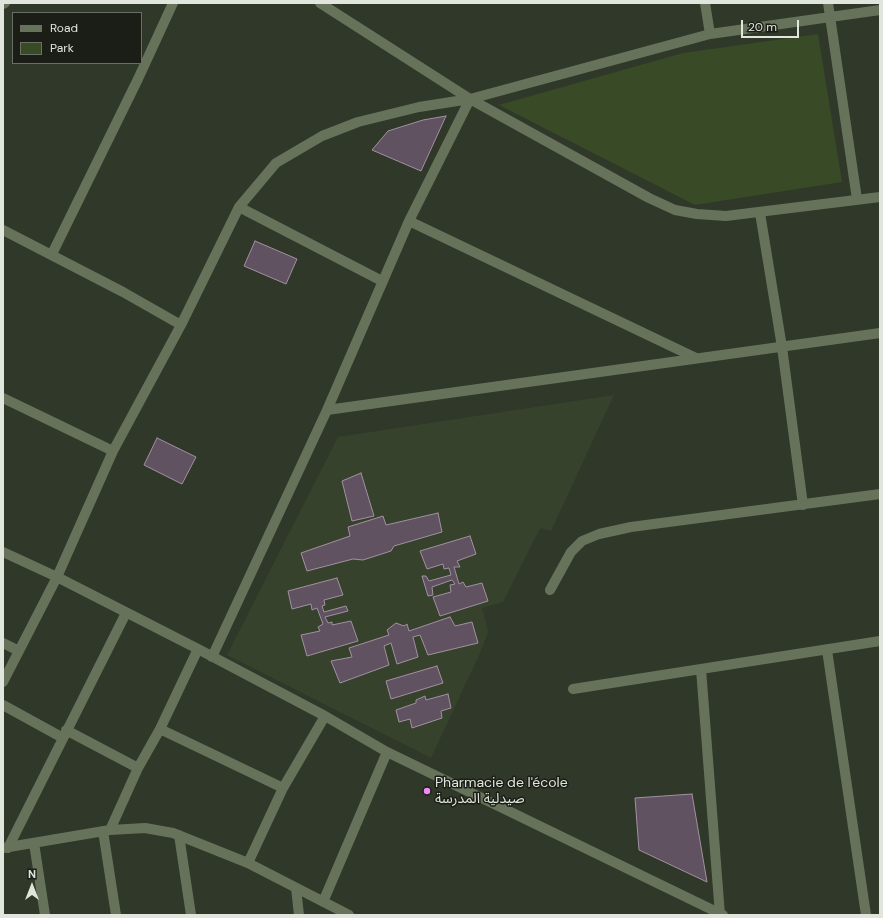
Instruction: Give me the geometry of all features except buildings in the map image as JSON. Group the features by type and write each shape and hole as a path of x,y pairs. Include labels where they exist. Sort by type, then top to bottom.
{"street":[{"path":"52,254 138,79 173,3"},
{"path":"320,3 470,99 649,198 675,210 697,214 726,216 880,197"},
{"path":"705,3 710,34"},
{"path":"828,3 857,200"},
{"path":"3,682 57,577 113,451 181,325 239,207 276,163 322,136 358,122 419,107 470,99 710,34 880,10"},
{"path":"212,657 327,410 409,221 470,99"},
{"path":"239,207 382,281"},
{"path":"760,213 782,347 803,505"},
{"path":"409,221 696,358"},
{"path":"3,230 52,254 181,325"},
{"path":"327,410 880,333"},
{"path":"3,398 113,451"},
{"path":"550,590 571,552 582,541 599,534 631,527 880,494"},
{"path":"3,552 57,577 198,649 325,716 388,752 721,915"},
{"path":"5,848 126,613"},
{"path":"573,689 880,641"},
{"path":"3,643 19,651"},
{"path":"116,915 106,831 160,729 198,649"},
{"path":"827,650 866,915"},
{"path":"701,669 721,915"},
{"path":"3,705 138,768"},
{"path":"248,863 283,788 325,716"},
{"path":"160,729 283,788"},
{"path":"323,902 388,752"},
{"path":"5,848 106,831 145,828 179,835 248,863 344,914"},
{"path":"179,835 191,915"},
{"path":"34,843 45,915"},
{"path":"296,888 299,915"}],"shaded area":[{"path":"614,395 551,531 540,528 503,602 482,608 488,632 480,653 431,758 227,655 338,437"}],"green space":[{"path":"818,34 842,182 695,205 499,105 683,53"}],"place":[{"name":"Pharmacie de l'école صيدلية المدرسة","path":"427,791"}]}
